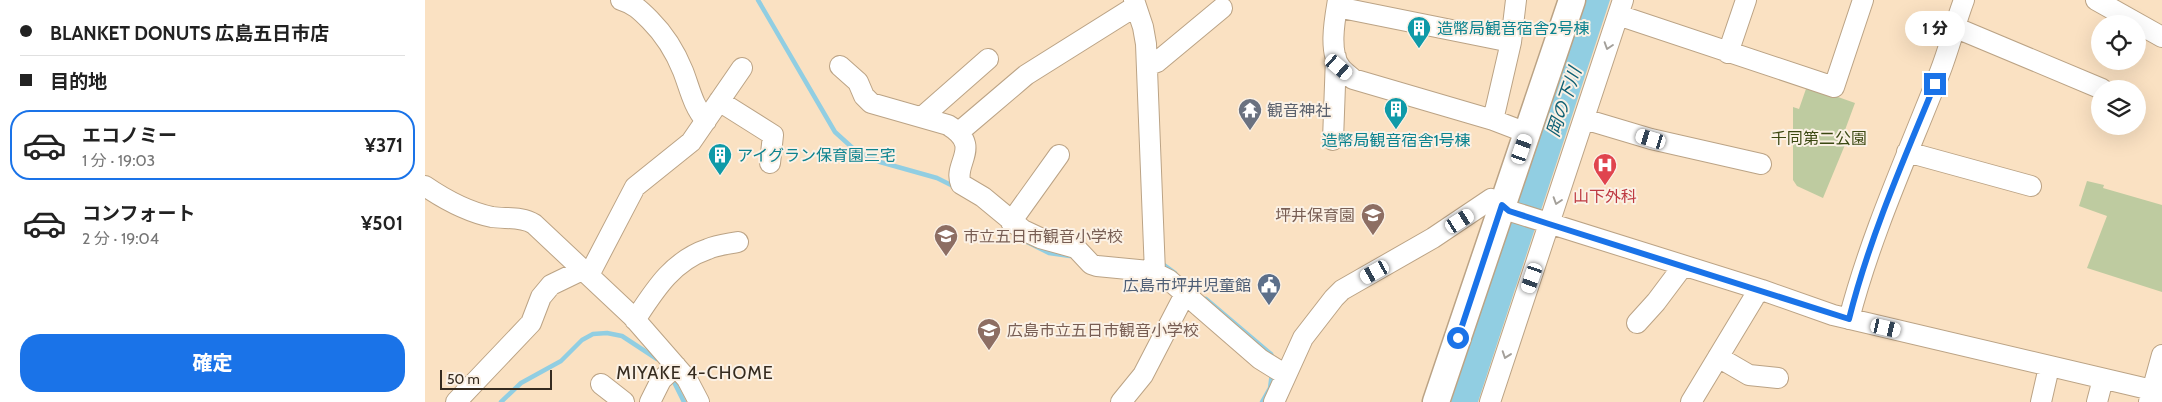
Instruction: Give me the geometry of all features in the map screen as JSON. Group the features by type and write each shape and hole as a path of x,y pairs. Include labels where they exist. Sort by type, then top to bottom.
{"main road":[{"path":"1436,402 1506,208 1527,134 1572,0"}],"street":[{"path":"621,0 635,4 663,34 677,57 696,109 705,121"},
{"path":"1493,120 1511,42 1517,0"},
{"path":"1728,53 1746,0"},
{"path":"1490,402 1546,223 1584,119 1620,8 1728,53 1834,87 1863,0"},
{"path":"1849,319 1857,287 1907,152 1940,70 1964,0"},
{"path":"2096,0 2162,37"},
{"path":"959,132 1026,75 1135,3 1143,27 1147,66 1155,265 1185,294 1278,370"},
{"path":"1511,42 1338,3 1333,24 1334,49 1339,67 1353,79 1493,120 1527,134"},
{"path":"1147,66 1157,62 1222,8"},
{"path":"1954,27 2091,84"},
{"path":"1333,140 1337,58"},
{"path":"922,118 988,60"},
{"path":"840,66 855,79 867,100 871,103 948,125 959,132 965,143 965,156 959,177 961,184 986,200 1011,222 1040,238 1073,247 1097,266 1149,271 1155,265"},
{"path":"456,402 531,323 541,297 551,285 585,273 635,187 691,142 741,68"},
{"path":"719,101 773,135 770,163"},
{"path":"1584,119 1651,139 1761,164"},
{"path":"1907,152 2031,186"},
{"path":"1011,222 1059,155"},
{"path":"425,186 455,204 488,216 529,220 635,320 671,370 687,379 699,402"},
{"path":"1274,402 1278,370 1342,290 1433,238 1491,199 1506,208 1546,223 1762,290 1833,315 2103,379 2154,396 2162,356"},
{"path":"635,320 659,283 681,262 707,249 738,242"},
{"path":"1637,323 1656,302 1683,266"},
{"path":"1691,402 1755,296 1762,290"},
{"path":"1121,402 1143,375 1185,294"},
{"path":"1718,357 1749,375 1779,378"},
{"path":"2041,402 2049,366"},
{"path":"650,402 671,370"},
{"path":"2097,402 2103,379"},
{"path":"601,384 624,402"}],"green space":[{"name":"千同第二公園","path":"1807,86 1855,103 1845,130 1847,140 1823,198 1797,186 1793,180 1793,107 1799,109"},
{"path":"2087,181 2104,185 2103,188 2162,205 2162,292 2087,268 2107,216 2079,206"}],"water":[{"name":"岡の下川","path":"1585,0 1610,0 1478,402 1451,402"}],"waterway":[{"path":"758,0 835,132 856,151 880,162 937,178 955,187"},
{"path":"1023,240 1049,253 1070,256"},
{"path":"1160,262 1175,273"},
{"path":"1206,299 1271,354 1273,358"},
{"path":"501,402 521,383 561,361 582,340 593,334 607,333 622,336 657,359"},
{"path":"1262,402 1270,388 1272,373"},
{"path":"671,376 684,402"}],"place":[{"name":"造幣局観音宿舎2号棟","path":"1419,49"},
{"name":"造幣局観音宿舎1号棟","path":"1396,130"},
{"name":"観音神社","path":"1250,131"},
{"name":"アイグラン保育園三宅","path":"720,176"},
{"name":"山下外科","path":"1605,186"},
{"name":"坪井保育園","path":"1373,236"},
{"name":"市立五日市観音小学校","path":"946,257"},
{"name":"広島市坪井児童館","path":"1269,306"},
{"name":"広島市立五日市観音小学校","path":"989,351"}],"district":[{"name":"MIYAKE 4-CHOME","path":"695,373"}],"route":[{"path":"1458,338 1502,205 1509,211 1849,319 1857,287 1895,183 1935,84"}]}
